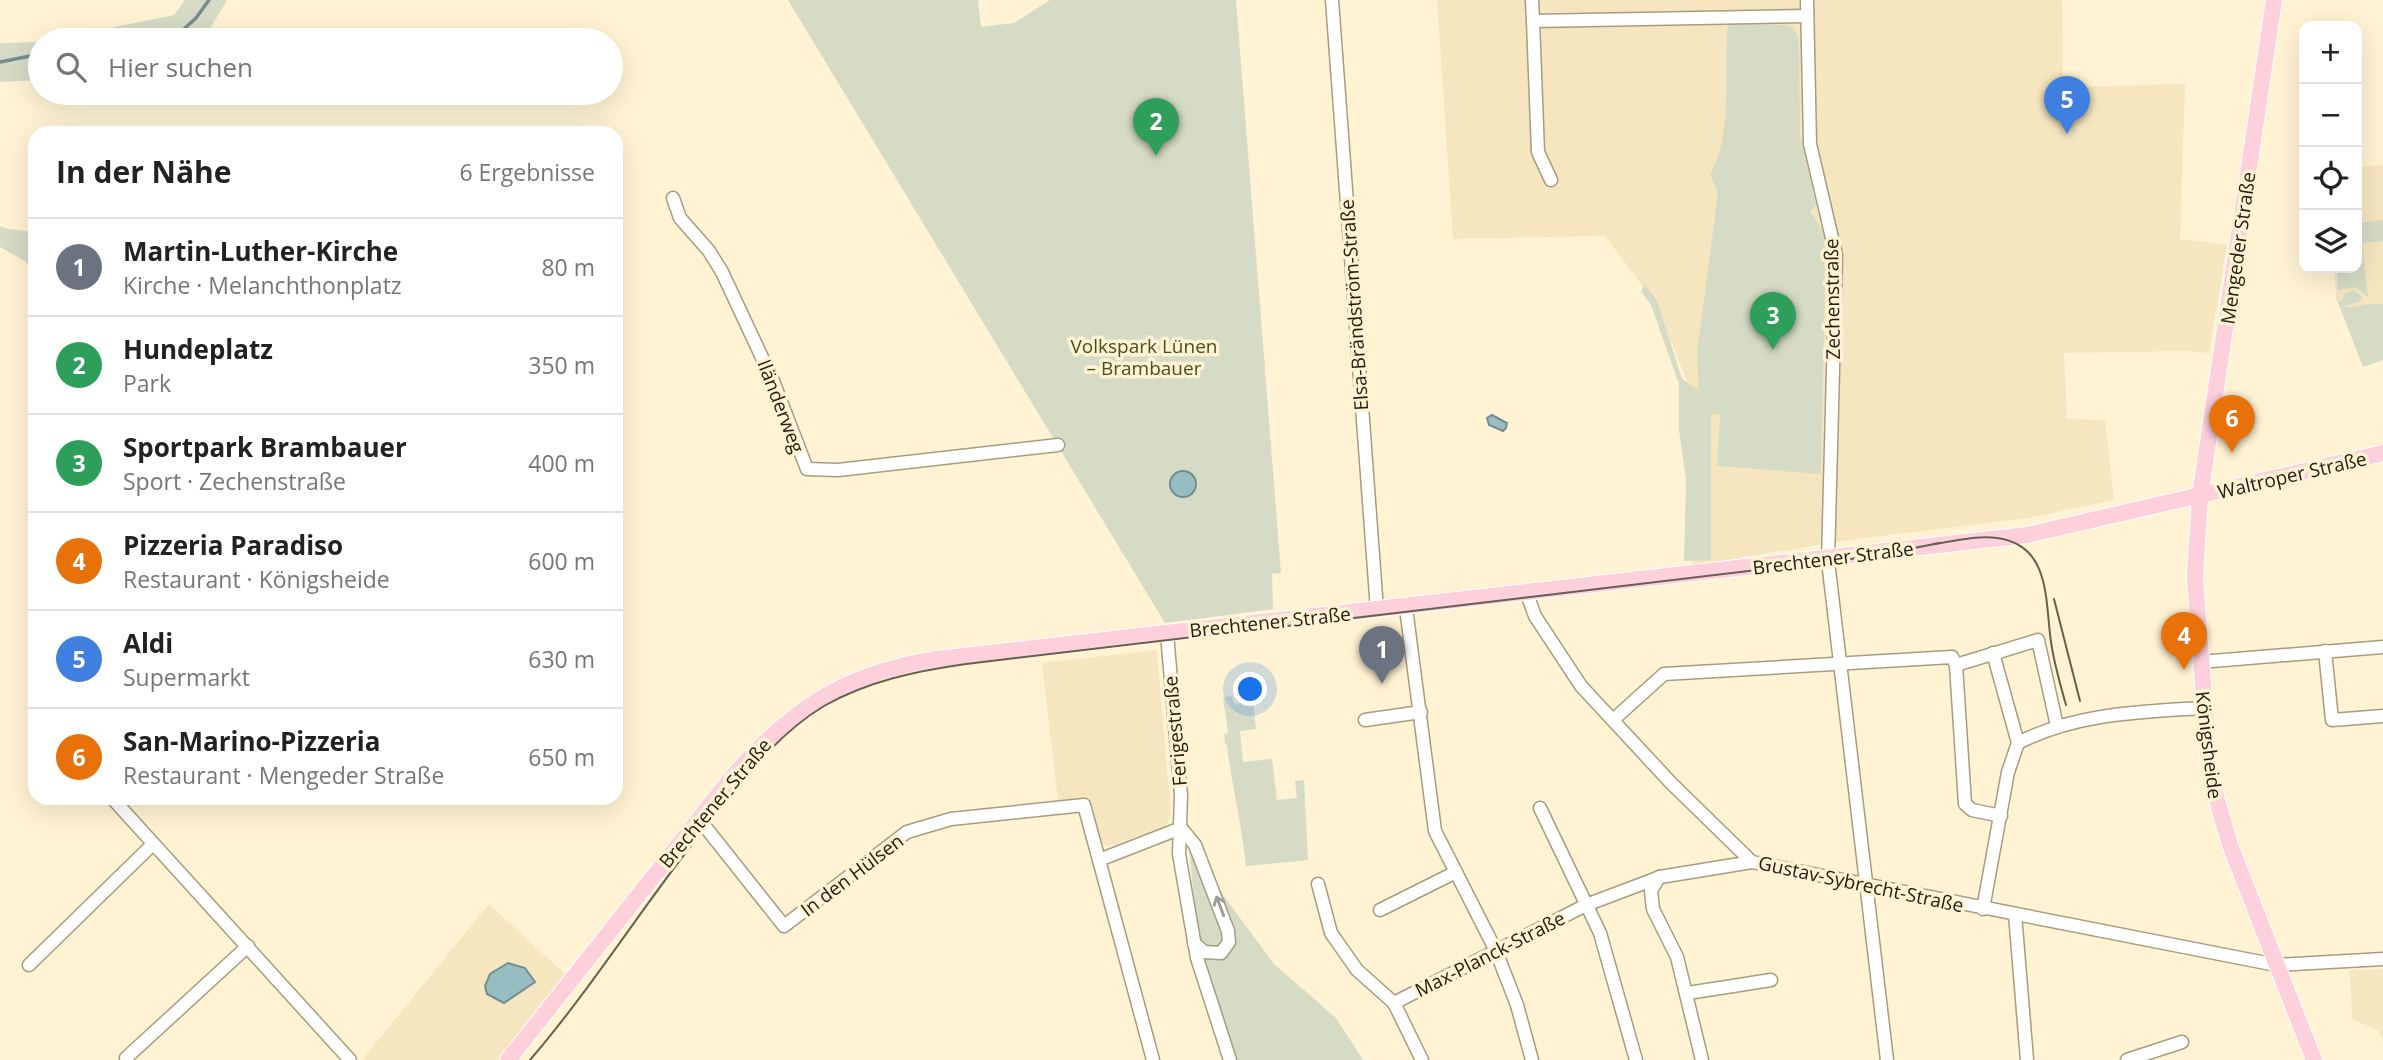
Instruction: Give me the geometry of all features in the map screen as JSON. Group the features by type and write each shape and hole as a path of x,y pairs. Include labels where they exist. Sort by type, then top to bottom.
{"main road":[{"name":"Mengeder Straße","path":"2200,496 2274,0"},
{"name":"Waltroper Straße","path":"2200,496 2383,453"},
{"name":"Brechtener Straße","path":"508,1060 744,763 780,726 807,705 855,680 930,660 1406,608 2027,535 2200,496"},
{"name":"Königsheide","path":"2200,496 2195,577 2210,776 2216,805 2314,1060"}],"street":[{"name":"Elsa-Brändström-Straße","path":"1332,0 1377,610"},
{"path":"1532,0 1538,152 1551,180"},
{"name":"Zechenstraße","path":"1807,0 1810,144 1836,255 1828,559 1864,883 1887,1060"},
{"path":"1533,21 1807,16"},
{"name":"Iländerweg","path":"673,198 680,218 709,251 722,272 773,381 807,469 838,470 1058,445"},
{"name":"Gustav-Sybrecht-Straße","path":"1527,594 1535,617 1581,686 1671,783 1752,862 2276,965 2383,959"},
{"path":"1406,608 1435,831 1496,951 1532,1060"},
{"name":"Ferigestraße","path":"1167,634 1181,828 1179,854 1194,943 1230,1060"},
{"path":"1613,720 1664,674 1839,663 1954,661 2038,640 2057,726"},
{"path":"2200,662 2383,647"},
{"path":"2325,651 2332,720 2383,716"},
{"path":"1993,653 2018,743"},
{"path":"1954,661 1965,804 1972,810 2001,816"},
{"path":"1983,909 2013,751 2018,743 2057,726 2101,715 2203,708"},
{"path":"1365,720 1421,712"},
{"path":"118,805 350,1060"},
{"name":"In den Hülsen","path":"699,819 784,926 907,832 951,819 1084,805 1153,1060"},
{"name":"Max-Planck-Straße","path":"1540,808 1586,905"},
{"path":"1099,860 1181,828"},
{"name":"Ferigestraße","path":"1181,828 1189,834 1206,872 1224,917 1229,942 1222,953 1211,954 1194,943"},
{"path":"29,965 153,844"},
{"name":"Max-Planck-Straße","path":"1394,1003 1586,905 1660,877 1752,862"},
{"path":"1380,910 1456,872"},
{"path":"1660,877 1651,891 1653,909 1677,957 1688,993 1702,1060"},
{"path":"1318,884 1331,933 1357,970 1394,1003 1422,1060"},
{"path":"1586,905 1601,933 1636,1060"},
{"path":"2015,915 2027,1060"},
{"path":"126,1058 248,946"},
{"path":"1688,993 1771,980"},
{"path":"2127,1060 2182,1042"}],"shaded area":[{"path":"1437,0 2062,0 2063,87 2185,84 2180,239 2227,245 2209,353 2064,353 2067,419 2105,420 2114,500 2029,518 1848,540 1692,566 1691,391 1656,304 1605,236 1453,239"},
{"path":"2383,165 2383,360 2363,367 2336,297 2334,273 2362,273 2362,167"},
{"path":"1157,650 1171,816 1165,826 1112,846 1104,844 1099,839 1088,799 1058,802 1042,663"},
{"path":"489,904 567,976 498,1060 362,1060"},
{"path":"2383,969 2383,1042 2379,1031 2352,1019 2350,970"}],"green space":[{"path":"185,0 227,0 210,28 110,28 174,15"},
{"name":"Volkspark Lünen – Brambauer","path":"788,0 978,0 981,27 1014,23 1050,0 1236,0 1281,573 1272,574 1273,609 1165,623"},
{"path":"1728,24 1787,25 1794,29 1799,39 1800,135 1816,205 1810,211 1826,236 1821,474 1717,466 1720,415 1711,414 1711,560 1684,561 1686,479 1679,430 1679,384 1651,305 1641,291 1645,285 1657,300 1682,379 1699,390 1697,353 1718,193 1710,174 1723,139"},
{"path":"28,42 28,81 0,82 0,43"},
{"path":"2383,220 2383,241 2362,243 2362,222"},
{"path":"0,226 28,231 28,264 25,261 0,247"},
{"path":"2362,243 2368,297 2356,287 2338,290 2337,273 2362,273"},
{"path":"2354,291 2363,297 2361,301 2343,307 2383,304 2383,360 2363,367 2336,297 2341,302 2346,293"},
{"path":"1252,691 1256,729 1240,731 1243,762 1272,759 1277,800 1297,798 1295,781 1304,780 1308,860 1246,866 1225,744 1224,734 1228,733 1223,697 1232,696 1234,704 1246,702 1245,695 1238,695 1237,692"},
{"path":"1189,849 1274,964 1336,1018 1363,1060 1232,1060 1200,956"}],"water":[{"path":"1492,415 1507,423 1503,431 1489,425 1487,418"},
{"path":"1183,471 1192,475 1196,484 1192,493 1183,497 1174,493 1170,484 1174,475"},
{"path":"508,963 525,968 535,982 504,1003 487,994 485,986 490,974"}],"waterway":[{"path":"185,28 209,0"},
{"path":"0,62 28,56"}],"tram line":[{"path":"1933,544 1989,537 2015,543 2027,551 2042,577 2052,650 2066,705"},
{"path":"530,1060 578,1000 692,844 752,769 778,741 808,717 858,690 911,674 966,664 1867,557 1940,543"},
{"path":"2054,599 2080,701"}],"place":[{"name":"Aldi","path":"2067,134"},
{"name":"Hundeplatz","path":"1156,156"},
{"name":"Sportpark Brambauer","path":"1773,350"},
{"name":"San-Marino-Pizzeria","path":"2232,453"},
{"name":"Pizzeria Paradiso","path":"2184,670"},
{"name":"Martin-Luther-Kirche","path":"1382,684"}]}
